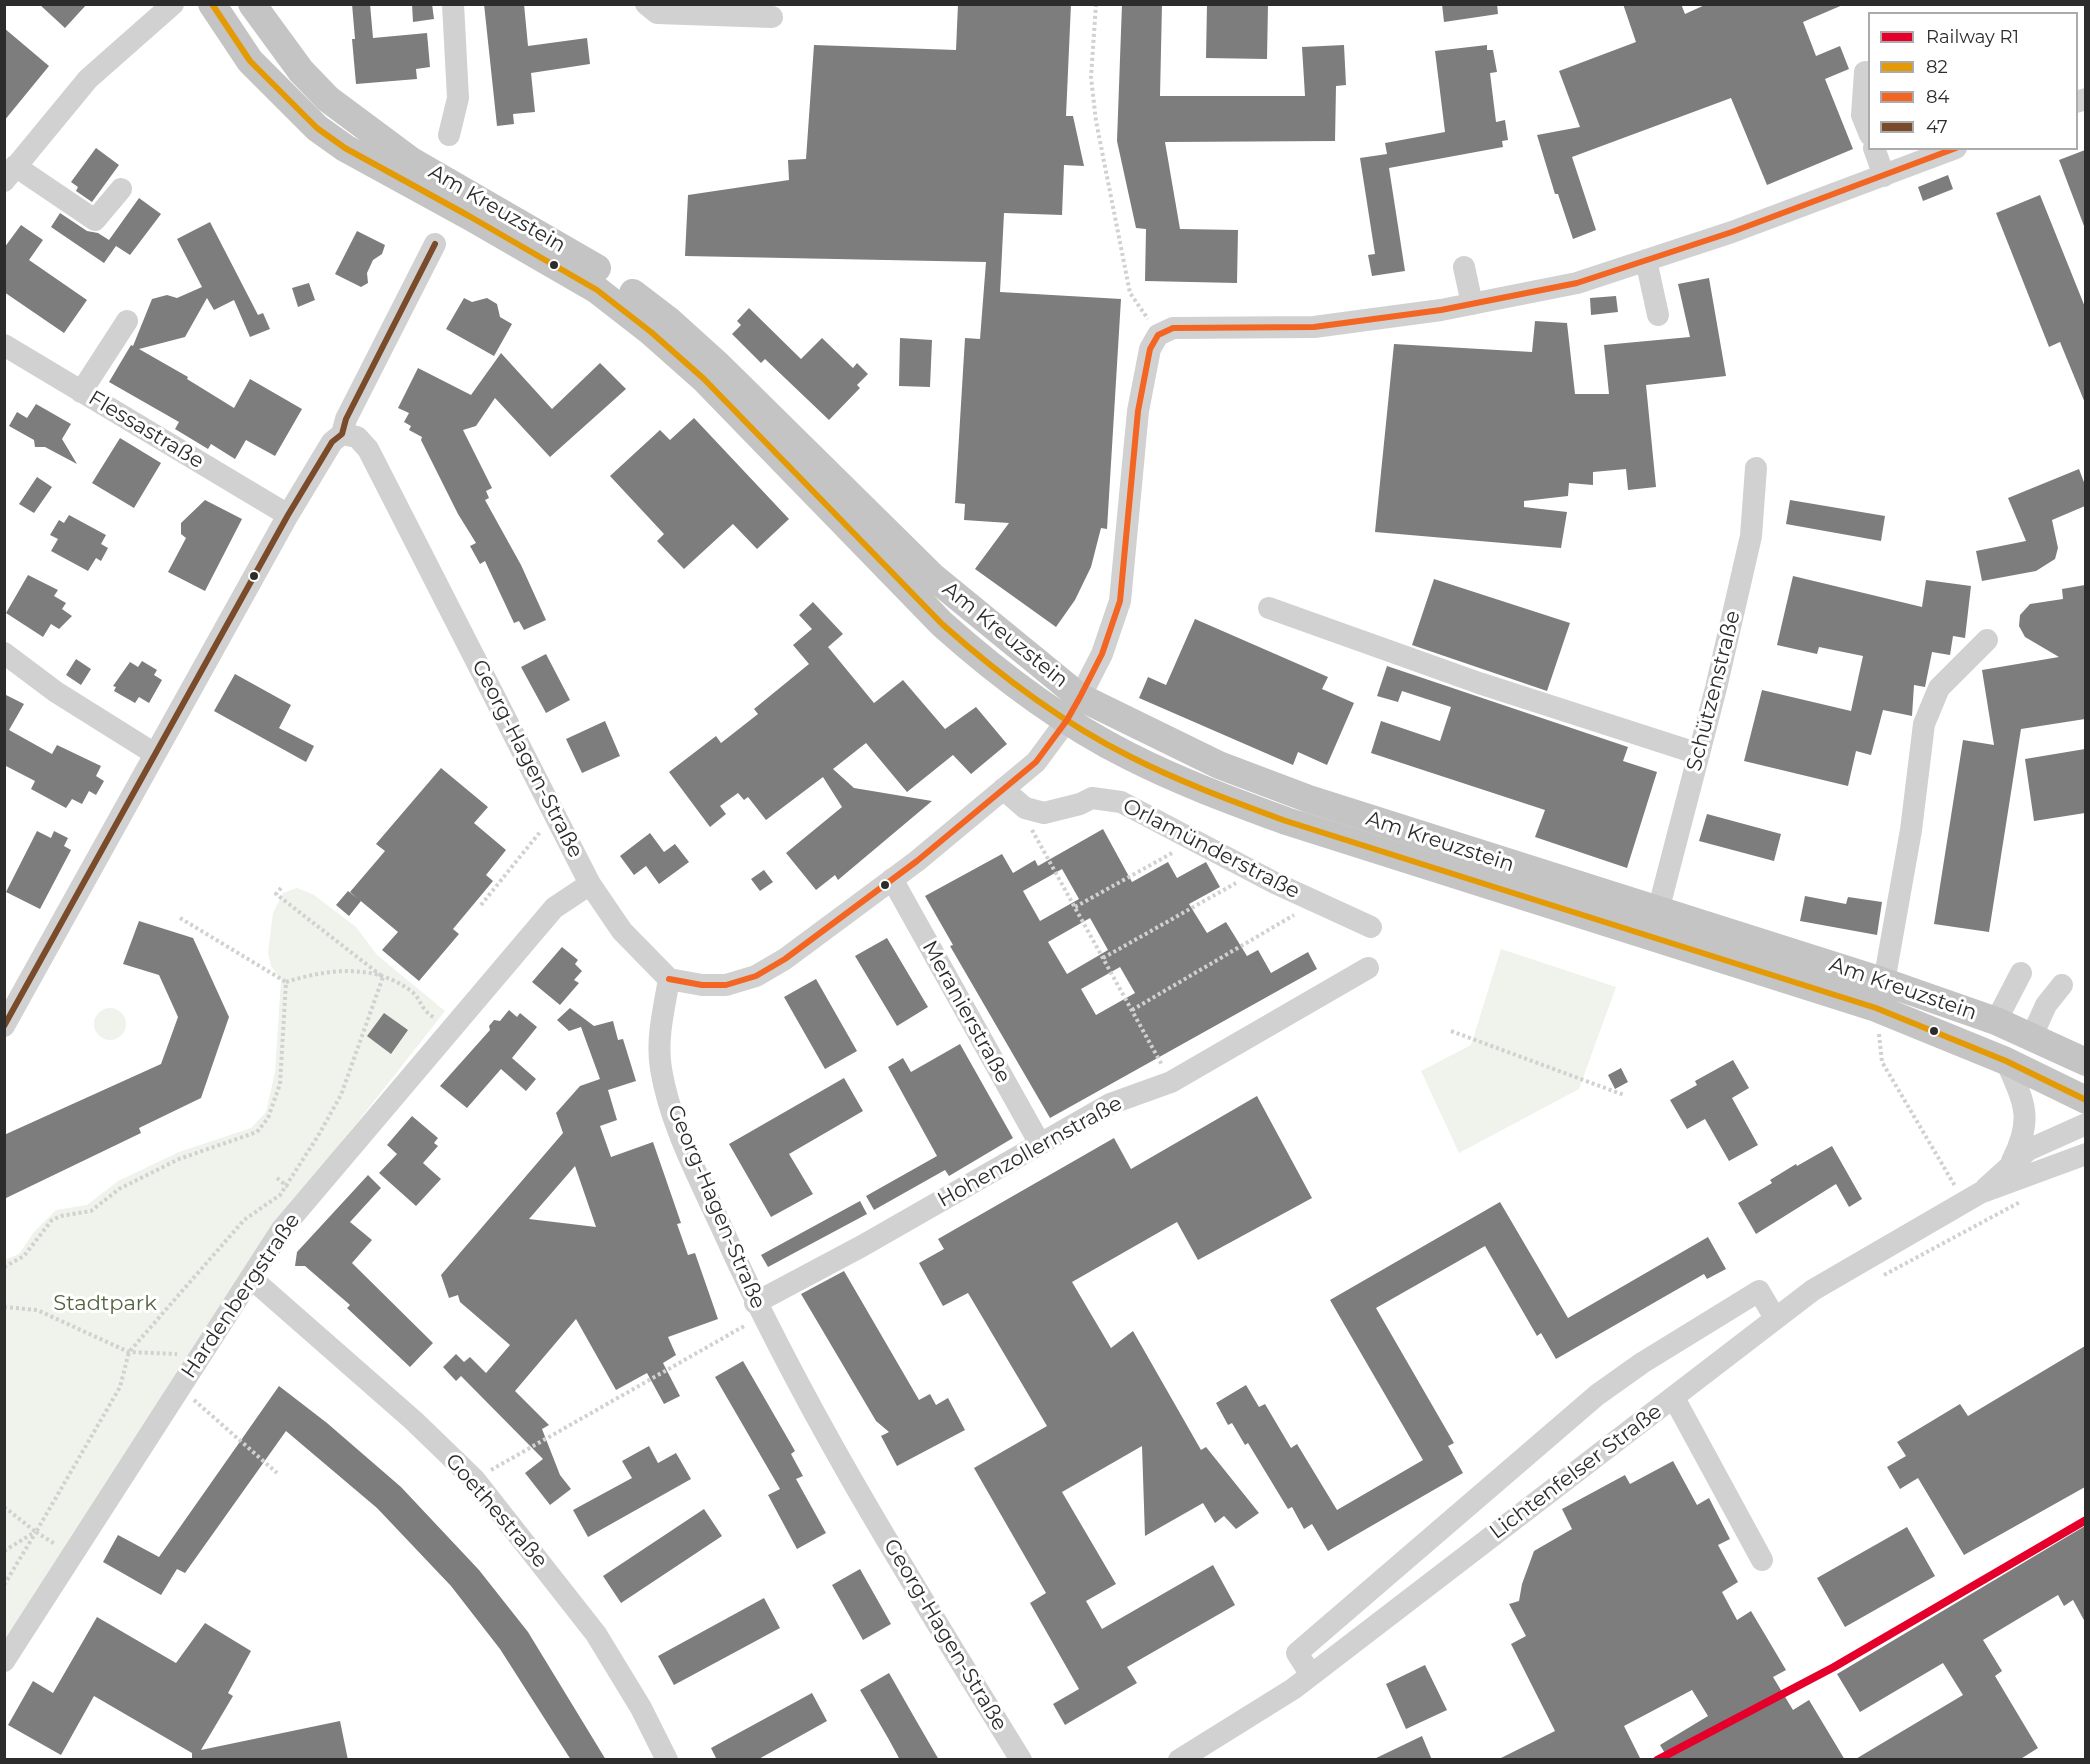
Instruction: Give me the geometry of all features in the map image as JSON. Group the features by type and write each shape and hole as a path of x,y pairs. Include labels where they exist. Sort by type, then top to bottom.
{"main road":[{"name":"Am Kreuzstein","path":"212,4 250,61 317,129 345,148 479,221 597,290 651,332 704,379 942,624 1010,680 1073,709 1309,800 1658,911 1880,995 2085,1100"},
{"name":"Am Kreuzstein","path":"252,4 301,71 328,99 410,160 556,242 606,274 667,319 728,375 932,576 1073,709 1128,756 1197,788 1286,821 1880,995 1996,1021 2085,1062"}],"street":[{"path":"121,189 95,220 10,173 88,79 173,4"},
{"path":"449,135 458,98 453,4"},
{"path":"646,4 657,13 772,17"},
{"path":"1865,72 1862,115 1868,132"},
{"path":"1875,150 1884,176"},
{"path":"669,979 702,985 726,985 756,976 785,959 1009,794 1036,762 1073,709 1102,654 1120,600 1138,411 1150,349 1158,335 1173,328 1314,327 1472,304 1577,283 1732,232 1951,150"},
{"path":"4,1026 288,515 332,442 342,434 346,419 435,244"},
{"path":"1646,260 1658,315"},
{"path":"1464,267 1472,304"},
{"path":"81,392 127,321"},
{"name":"Flessastraße","path":"4,345 288,515"},
{"name":"Georg-Hagen-Straße","path":"342,434 357,437 369,449 590,884 622,931 669,979 658,1046 661,1071 681,1136 758,1309 911,1582 1021,1760"},
{"name":"Schützenstraße","path":"1658,911 1699,754 1751,536 1755,468"},
{"path":"1269,608 1479,684 1699,754"},
{"path":"1880,995 1911,830 1924,724 1939,688 1988,640"},
{"path":"4,653 56,692 155,754"},
{"name":"Orlamünderstraße","path":"1009,794 1025,808 1044,813 1072,807 1092,798 1121,802 1254,873 1371,927"},
{"name":"Meranierstraße","path":"892,879 1040,1144"},
{"name":"Hardenbergstraße","path":"4,1661 282,1229 454,1029 554,908 590,884"},
{"name":"Hohenzollernstraße","path":"758,1309 862,1246 1110,1104 1171,1082 1368,968"},
{"path":"1996,1021 2021,973"},
{"path":"2032,1036 2046,1005 2062,985"},
{"path":"2006,1061 2021,1096 2026,1117 2023,1140 2012,1162"},
{"name":"Lichtenfelser Straße","path":"1972,1198 2028,1150 2085,1124"},
{"name":"Lichtenfelser Straße","path":"1179,1760 1311,1676 1813,1290 1972,1198 2085,1154"},
{"name":"Goethestraße","path":"251,1278 414,1421 475,1480 596,1634 641,1708 667,1760"},
{"path":"1311,1676 1297,1653 1597,1395 1642,1363 1759,1291 1775,1318"},
{"path":"1674,1398 1762,1560"}],"path":[{"path":"1096,4 1091,76 1096,121 1130,293 1158,335"},
{"path":"1009,794 1171,1082"},
{"path":"481,905 554,815"},
{"path":"1075,908 1193,841"},
{"path":"1103,958 1254,873"},
{"path":"281,888 276,894 383,977 413,992 425,1013 454,1029"},
{"path":"1132,1010 1316,902"},
{"path":"180,918 286,982 349,970 383,977"},
{"path":"4,1585 120,1387 129,1352 244,1220 280,1195 341,1095 383,977"},
{"path":"4,1268 24,1256 52,1220 61,1216 91,1211 119,1189 179,1159 257,1132 275,1105 280,1084 286,982"},
{"path":"1880,995 1882,1062 1972,1198"},
{"path":"1451,1031 1624,1095"},
{"path":"1879,1278 2029,1198"},
{"path":"4,1307 37,1310 129,1352 202,1354"},
{"path":"475,1480 758,1309"},
{"path":"180,1388 277,1473"},
{"path":"4,1507 36,1532"},
{"path":"4,1551 36,1532"}],"green space":[{"name":"Stadtpark","path":"297,888 314,895 356,927 377,955 445,1011 275,1227 5,1643 5,1260 19,1254 34,1232 56,1210 87,1205 118,1181 179,1152 251,1128 266,1112 275,1072 281,980 271,966 268,953 273,913 283,893"},
{"path":"1501,949 1616,987 1579,1089 1459,1153 1421,1071 1471,1045"},
{"path":"110,1008 121,1013 126,1024 121,1035 110,1040 99,1035 94,1024 99,1013"}],"building":[{"path":"39,4 87,4 65,28"},
{"path":"352,4 370,4 373,38 427,33 430,67 416,69 417,79 356,84"},
{"path":"412,4 432,4 434,19 413,22"},
{"path":"484,4 524,4 528,46 587,38 590,64 531,73 535,112 513,114 514,124 497,126"},
{"path":"958,4 1071,4 1066,116 1073,116 1084,166 1064,165 1062,215 1004,213 1000,292 1121,299 1107,529 1101,528 1091,567 1075,600 1056,627 975,569 1009,523 964,520 965,504 955,503 965,338 980,339 986,262 685,256 688,195 789,180 788,160 806,159 814,45 956,50"},
{"path":"1122,4 1162,4 1160,96 1305,96 1302,47 1344,45 1346,85 1336,86 1335,141 1165,142 1180,229 1238,230 1237,283 1145,281 1146,229 1136,228 1117,141"},
{"path":"1207,4 1268,4 1267,59 1206,58"},
{"path":"1442,4 1497,4 1498,14 1444,22"},
{"path":"1623,4 1681,4 1685,14 1707,4 1845,4 1803,22 1816,56 1840,46 1849,69 1825,79 1853,149 1767,185 1731,98 1572,157 1596,230 1573,239 1558,194 1555,194 1537,135 1580,127 1559,71 1636,42"},
{"path":"4,28 49,66 4,121"},
{"path":"1487,45 1487,50 1493,50 1497,72 1490,73 1496,122 1505,120 1508,140 1502,141 1503,147 1389,168 1405,271 1372,276 1368,255 1375,254 1360,158 1387,154 1385,143 1445,132 1435,51"},
{"path":"96,148 119,165 92,202 76,191 78,187 71,182"},
{"path":"2085,150 2085,226 2084,226 2059,160"},
{"path":"1948,175 1953,189 1923,201 1918,187"},
{"path":"2040,195 2085,307 2085,403 2060,342 2049,347 1996,213"},
{"path":"139,198 161,214 130,255 116,246 104,263 51,227 60,213 87,231 98,233 109,240"},
{"path":"210,222 258,315 263,313 270,329 250,337 234,300 214,310 207,298 185,337 139,349 188,377 187,379 234,408 250,379 302,409 275,456 246,440 235,459 211,444 208,449 175,429 179,422 109,382 131,345 133,346 152,299 167,295 177,298 202,287 177,239"},
{"path":"21,225 43,240 29,260 87,300 64,333 4,292 4,248"},
{"path":"357,231 385,245 382,254 373,260 367,273 368,283 361,287 335,274"},
{"path":"1709,278 1726,376 1646,385 1656,487 1628,490 1626,469 1593,472 1593,485 1569,483 1568,496 1524,501 1524,507 1567,512 1561,548 1375,532 1394,344 1532,352 1535,321 1567,323 1575,394 1609,394 1604,345 1690,337 1678,284"},
{"path":"309,283 315,300 298,307 292,288"},
{"path":"1616,296 1618,312 1591,315 1590,298"},
{"path":"464,298 472,302 487,298 497,304 500,317 512,324 494,356 446,329"},
{"path":"749,308 801,359 822,338 853,368 857,363 868,374 857,385 860,388 829,420 765,359 761,363 732,334 741,325 737,321"},
{"path":"900,338 932,340 930,387 899,386"},
{"path":"501,353 552,409 600,363 626,389 550,457 495,398 476,426 463,430 492,488 486,491 489,498 485,500 521,565 546,620 524,630 519,621 514,623 485,561 480,564 470,546 476,543 458,514 421,440 422,437 409,430 411,426 404,422 409,413 398,408 418,368 471,395"},
{"path":"36,404 71,424 62,439 77,464 45,447 35,447 34,440 9,426 17,412 27,418"},
{"path":"694,418 789,519 757,549 733,524 684,569 657,541 664,534 610,476 660,430 670,440"},
{"path":"120,438 161,463 134,508 92,483"},
{"path":"2079,469 2085,485 2085,506 2052,520 2058,548 2055,559 2036,571 1982,581 1976,551 2026,541 2008,498"},
{"path":"37,477 52,487 34,513 19,504"},
{"path":"205,500 242,519 205,591 168,572 186,538 181,534 181,523"},
{"path":"1790,500 1885,516 1881,541 1786,524"},
{"path":"69,515 106,535 101,544 108,548 101,561 96,558 88,571 51,551 58,539 50,535 59,520 64,523"},
{"path":"28,575 58,590 54,596 66,603 62,609 72,616 59,629 51,624 43,637 6,613"},
{"path":"1793,576 1922,607 1926,580 1971,586 1965,638 1953,636 1950,655 1932,652 1925,687 1914,685 1912,716 1883,710 1871,755 1856,751 1848,786 1744,761 1762,690 1851,711 1863,656 1819,647 1817,654 1777,645"},
{"path":"1434,579 1570,623 1547,691 1412,645"},
{"path":"2085,585 2085,719 2021,729 1989,932 1934,924 1963,740 1994,745 1982,670 2059,657 2025,637 2019,626 2020,615 2030,604 2063,599 2062,589"},
{"path":"813,602 843,634 828,647 874,703 903,680 945,729 976,707 1007,744 971,774 953,755 907,792 866,743 833,769 854,788 932,801 838,880 835,875 816,890 786,853 842,807 823,777 766,820 748,797 744,800 738,793 720,806 726,814 710,827 669,772 716,736 721,743 758,714 754,709 809,664 793,645 812,629 799,615"},
{"path":"1195,619 1328,677 1322,689 1354,703 1327,765 1298,752 1293,765 1139,698 1148,677 1166,685"},
{"path":"546,654 570,700 546,713 521,667"},
{"path":"76,659 91,669 81,685 66,675"},
{"path":"142,661 157,670 154,675 162,680 149,703 139,697 135,703 114,691 116,687 113,686 130,662 138,667"},
{"path":"1387,666 1628,747 1623,761 1657,772 1627,868 1535,837 1545,810 1371,753 1381,721 1440,741 1451,707 1402,691 1398,702 1377,696"},
{"path":"235,674 291,705 279,728 314,746 306,762 214,711"},
{"path":"4,694 24,704 9,730 52,754 57,745 101,766 96,776 104,781 96,795 89,791 82,804 72,799 66,808 31,789 35,781 4,765"},
{"path":"605,721 620,756 582,773 566,739"},
{"path":"2085,749 2085,813 2034,821 2025,759"},
{"path":"441,768 488,807 474,823 506,850 486,875 493,881 453,929 459,934 419,981 382,950 398,932 350,892 385,851 376,844"},
{"path":"1707,814 1781,834 1774,861 1699,841"},
{"path":"1103,829 1132,882 1168,862 1177,878 1206,862 1220,887 1189,904 1207,933 1226,922 1247,956 1258,950 1271,973 1308,952 1317,969 1050,1118 950,946 953,945 925,896 1002,854 1013,873 1035,860 1038,866","holes":["1062,869 1079,899 1040,921 1023,891","1090,918 1108,950 1067,974 1048,942","1120,967 1135,993 1096,1015 1081,989"]},
{"path":"37,831 51,838 54,831 68,838 64,846 71,850 40,909 6,892"},
{"path":"650,833 664,852 675,844 689,862 659,884 646,866 634,875 620,856"},
{"path":"764,870 773,882 760,891 751,879"},
{"path":"348,891 361,901 349,916 336,905"},
{"path":"1805,896 1846,904 1848,897 1882,902 1877,935 1800,921"},
{"path":"139,921 193,938 229,1017 201,1098 139,1128 141,1133 4,1199 4,1135 161,1064 178,1017 159,975 123,964"},
{"path":"887,938 928,1007 897,1026 855,956"},
{"path":"562,947 578,960 575,964 582,971 574,980 579,983 560,1005 532,982"},
{"path":"816,979 857,1051 825,1069 784,997"},
{"path":"570,1008 594,1026 613,1021 618,1040 623,1039 636,1081 608,1090 617,1120 600,1126 611,1157 653,1142 681,1223 677,1224 688,1255 695,1253 718,1319 668,1337 676,1355 663,1363 680,1396 664,1404 647,1373 616,1390 576,1319 515,1391 549,1425 542,1429 560,1475 571,1489 550,1505 525,1473 543,1459 461,1376 456,1381 443,1367 456,1354 464,1362 470,1357 486,1373 510,1345 460,1302 458,1295 449,1298 441,1275 563,1133 556,1113 580,1086 600,1079 581,1027 569,1031 557,1020","holes":["575,1166 596,1227 529,1219"]},
{"path":"509,1010 517,1017 520,1013 537,1027 512,1058 536,1079 526,1091 501,1069 467,1108 440,1086 490,1030 489,1026 494,1020 500,1021"},
{"path":"384,1013 408,1030 391,1054 367,1036"},
{"path":"960,1044 1013,1138 949,1176 945,1170 874,1210 866,1196 937,1156 888,1067 903,1058 911,1072"},
{"path":"1733,1060 1749,1088 1732,1098 1758,1145 1729,1161 1705,1119 1687,1129 1670,1100 1697,1085 1695,1081"},
{"path":"1621,1068 1628,1082 1615,1089 1608,1075"},
{"path":"844,1078 863,1111 789,1154 813,1194 771,1217 729,1144"},
{"path":"1257,1096 1312,1198 1198,1260 1177,1222 1072,1282 1111,1348 1133,1331 1201,1450 1206,1447 1259,1513 1236,1529 1224,1516 1215,1523 1203,1503 1145,1536 1142,1446 1062,1492 1116,1584 1086,1601 1102,1629 1213,1565 1235,1605 1127,1667 1137,1683 1065,1725 1053,1704 1079,1689 1030,1603 1046,1593 974,1468 1047,1426 968,1293 943,1306 919,1263 944,1249 938,1239 1114,1138 1131,1169"},
{"path":"412,1116 438,1138 434,1143 438,1146 423,1163 441,1179 416,1206 379,1173 397,1154 387,1145"},
{"path":"1832,1146 1862,1199 1849,1207 1836,1184 1756,1234 1738,1203 1772,1183 1770,1180 1796,1164 1797,1166"},
{"path":"368,1175 381,1188 350,1222 372,1240 352,1263 433,1343 410,1367 347,1308 350,1305 305,1266 295,1266 297,1252"},
{"path":"860,1201 867,1214 768,1267 761,1255"},
{"path":"1500,1202 1568,1318 1708,1237 1726,1269 1707,1279 1704,1274 1556,1359 1541,1333 1537,1336 1485,1246 1376,1308 1454,1443 1448,1446 1463,1473 1328,1551 1312,1524 1304,1529 1292,1507 1288,1509 1248,1443 1245,1445 1232,1423 1228,1425 1216,1403 1246,1385 1259,1407 1265,1404 1291,1448 1297,1444 1337,1510 1423,1460 1330,1300"},
{"path":"844,1271 919,1400 930,1394 936,1405 948,1398 965,1430 897,1466 881,1436 889,1432 876,1421 801,1294"},
{"path":"2085,1346 2085,1487 1964,1555 1918,1478 1900,1489 1887,1467 1906,1456 1897,1442 1960,1404 1968,1416"},
{"path":"743,1361 795,1451 791,1454 803,1476 796,1479 826,1533 797,1549 768,1495 780,1489 715,1377"},
{"path":"279,1386 327,1423 401,1487 479,1570 528,1632 606,1760 571,1760 500,1649 451,1586 377,1508 286,1431 185,1573 177,1569 161,1595 103,1562 118,1535 159,1557"},
{"path":"649,1446 658,1463 676,1453 691,1479 588,1537 573,1510 632,1478 622,1461"},
{"path":"1673,1461 1697,1505 1709,1498 1730,1539 1718,1545 1738,1582 1722,1592 1737,1620 1751,1611 1786,1670 1773,1677 1793,1710 1809,1700 1845,1760 1669,1760 1660,1745 1708,1716 1692,1690 1624,1726 1641,1760 1497,1760 1555,1731 1511,1644 1526,1636 1509,1604 1519,1601 1522,1584 1534,1551 1572,1529 1562,1509 1625,1475 1630,1484"},
{"path":"704,1509 722,1536 621,1603 603,1576"},
{"path":"2085,1526 2085,1622 2073,1600 2064,1606 2058,1595 1983,1640 2002,1671 1995,1676 2038,1748 2019,1760 1854,1760 1963,1695 1943,1663 1860,1712 1837,1674"},
{"path":"1907,1527 1935,1576 1845,1627 1817,1578"},
{"path":"860,1569 891,1624 863,1640 832,1585"},
{"path":"764,1598 780,1628 674,1685 658,1656"},
{"path":"97,1617 176,1663 205,1623 251,1651 228,1693 233,1696 201,1750 340,1721 348,1760 192,1760 192,1753 94,1696 61,1755 8,1725 33,1681 53,1693"},
{"path":"1425,1665 1447,1710 1406,1729 1386,1684"},
{"path":"889,1673 939,1760 900,1760 860,1690"},
{"path":"812,1693 827,1721 757,1760 717,1760 711,1748"},
{"path":"1422,1736 1432,1760 1372,1760"}],"rail line":[{"name":"R1","path":"1657,1760 1834,1667 2086,1520"}],"transit line":[{"name":"82","path":"212,4 250,61 317,128 345,148 597,290 651,332 704,379 942,624 1031,696 1104,743 1187,783 1286,821 1876,1008 2006,1061 2086,1100"},
{"name":"84","path":"669,979 702,985 726,985 756,976 785,959 917,861 1036,762 1067,720 1080,697 1102,654 1120,601 1138,411 1150,349 1158,335 1173,328 1314,327 1441,310 1577,283 1732,232 1951,150"},
{"name":"47","path":"4,1026 288,515 332,442 342,434 346,419 435,244"}]}
